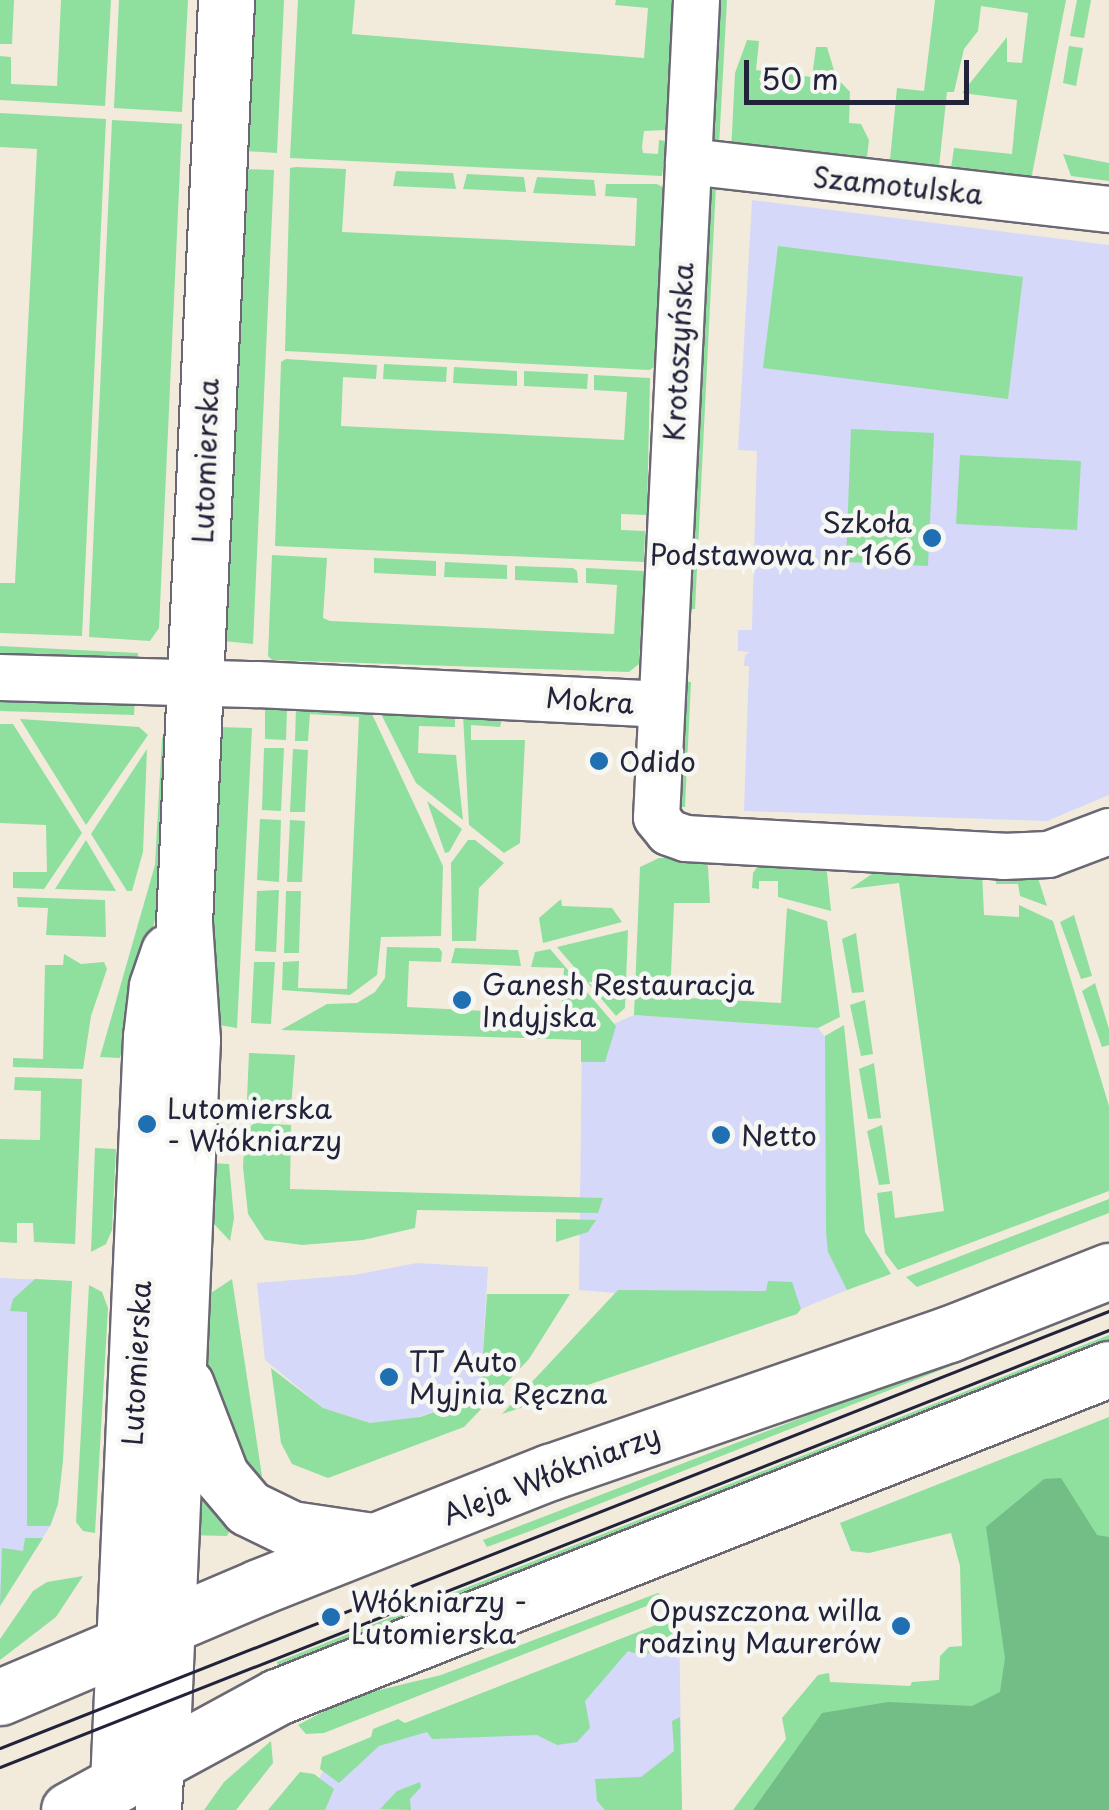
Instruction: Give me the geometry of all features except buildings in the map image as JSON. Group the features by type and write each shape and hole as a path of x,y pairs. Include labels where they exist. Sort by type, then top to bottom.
{"main road":[{"name":"Lutomierska","path":"144,1635 178,1351 192,1040 184,922 226,0"},
{"name":"Lutomierska","path":"138,1790 144,1635 151,1037 156,986 184,922"},
{"name":"Aleja Włókniarzy","path":"0,1698 144,1635 550,1472 931,1340 1109,1271"},
{"path":"178,1351 203,1436 221,1476 240,1501 290,1529 374,1542"},
{"path":"69,1810 138,1790 277,1698 1109,1369"}],"street":[{"name":"Krotoszyńska","path":"660,704 696,0"},
{"name":"Szamotulska","path":"688,161 1109,209"},
{"name":"Mokra","path":"0,677 660,704 656,817 675,835 1036,856 1109,831"}],"shaded area":[{"name":"Szkoła Podstawowa nr 166","path":"752,200 1109,245 1109,795 1047,821 744,811 749,666 744,666 745,655 750,652 738,651 738,630 752,630 757,451 738,450"},
{"path":"634,1015 818,1028 825,1037 847,1290 801,1309 579,1290 582,1038"},
{"path":"417,1263 488,1267 480,1396 403,1422 370,1423 323,1408 265,1360 257,1283 354,1275"},
{"path":"0,1278 72,1281 58,1504 52,1523 0,1606"},
{"path":"679,1616 682,1810 303,1810 323,1771 371,1737"}],"green space":[{"path":"0,0 14,0 12,44 0,44"},
{"path":"61,0 111,0 105,106 0,100 0,56 11,57 11,84 57,86"},
{"path":"119,0 188,0 182,112 114,108"},
{"path":"252,0 284,0 277,153 245,151"},
{"path":"298,0 355,0 352,34 644,58 648,8 615,5 616,0 673,0 666,130 644,131 642,147 643,153 658,154 659,140 666,141 662,176 290,158"},
{"path":"714,0 727,0 719,146 708,129"},
{"path":"935,0 1066,0 1030,185 950,175 954,148 1012,154 1017,100 962,93 1007,37 1007,62 1022,63 1028,13 981,6 978,31 964,49 954,92 947,92 938,176 889,170 897,88 924,91"},
{"path":"1077,0 1091,0 1084,38 1070,36"},
{"path":"747,40 759,41 756,70 812,77 816,47 827,47 836,77 850,92 849,123 861,124 869,140 866,167 731,152 735,73"},
{"path":"1069,46 1083,48 1076,86 1063,83"},
{"path":"0,113 106,119 82,636 0,633 0,583 15,583 37,149 0,147"},
{"path":"112,120 182,124 159,628 150,641 89,637"},
{"path":"1063,154 1109,163 1109,181 1071,176"},
{"path":"290,168 346,169 342,232 635,246 637,198 605,196 606,184 657,184 664,188 655,367 649,370 285,351"},
{"path":"244,169 274,170 253,644 223,641"},
{"path":"396,171 453,173 456,189 393,186"},
{"path":"467,174 524,177 526,192 463,189"},
{"path":"537,177 594,180 596,196 533,193"},
{"path":"716,185 695,609 683,609 703,195"},
{"path":"778,246 1023,277 1008,399 763,368"},
{"path":"286,359 377,365 376,379 343,377 341,426 624,440 627,392 594,390 594,375 650,378 647,515 621,514 621,530 645,531 644,562 275,546 281,362"},
{"path":"384,364 447,367 446,382 383,379"},
{"path":"454,367 517,371 517,386 453,383"},
{"path":"524,371 588,374 587,389 524,386"},
{"path":"851,429 934,433 928,566 846,562"},
{"path":"960,455 1081,461 1077,530 956,524"},
{"path":"272,555 327,558 323,618 330,621 614,634 617,585 586,583 586,568 644,571 639,664 629,672 272,660 268,656"},
{"path":"374,558 436,561 436,576 374,573"},
{"path":"445,562 507,565 507,579 444,577"},
{"path":"515,566 573,568 578,583 515,580"},
{"path":"0,646 138,653 138,668 0,663"},
{"path":"680,681 691,682 685,807 674,806"},
{"path":"0,693 135,700 134,715 0,711"},
{"path":"265,706 287,708 286,740 265,739"},
{"path":"296,707 371,712 443,866 441,936 381,937 377,975 350,995 282,990 283,962 299,961 298,988 347,989 359,717 310,714 308,741 295,741"},
{"path":"385,711 455,715 455,727 419,726 418,753 456,755 463,820 416,783 382,716"},
{"path":"463,715 503,716 500,727 471,725 471,740 525,740 520,843 504,853 469,825"},
{"path":"20,719 139,727 148,735 86,825"},
{"path":"0,724 13,724 82,833 44,889 13,888 13,872 47,872 46,825 0,823"},
{"path":"218,727 252,728 237,1028 219,1025 208,1004"},
{"path":"167,733 157,912 120,1058 100,1057 155,865 162,738"},
{"path":"264,748 284,748 281,811 262,810"},
{"path":"147,749 143,852 132,891 127,891 91,834"},
{"path":"293,749 308,750 305,812 290,812"},
{"path":"427,801 462,829 449,852 445,853"},
{"path":"260,819 281,820 279,882 257,880"},
{"path":"290,820 305,821 302,882 287,882"},
{"path":"86,840 116,891 55,889"},
{"path":"468,840 475,840 504,863 479,888 476,941 452,941 451,863"},
{"path":"659,858 698,858 708,866 710,903 674,903 670,997 781,1003 787,908 827,921 840,1017 818,1028 634,1015 640,867"},
{"path":"760,863 826,863 831,911 778,897 778,881 759,881 759,889 752,888 753,873"},
{"path":"882,867 982,871 984,915 1019,917 1019,905 1053,921 1109,1106 1109,1191 898,1270 885,1253 877,1193 892,1191 895,1218 944,1211 899,883 850,889"},
{"path":"996,872 1037,875 1047,906 1020,896 1018,884 996,884"},
{"path":"279,890 276,952 255,951 257,891"},
{"path":"286,891 301,891 299,953 284,953"},
{"path":"17,897 105,900 106,937 46,935 48,908 18,907"},
{"path":"561,899 562,906 612,908 622,922 543,943 539,918"},
{"path":"1074,915 1092,976 1081,979 1060,922"},
{"path":"628,930 625,1008 616,1016 557,947"},
{"path":"856,933 864,992 852,993 842,939"},
{"path":"387,947 439,948 442,952 441,962 409,961 407,1007 561,1015 564,968 531,967 535,952 550,949 616,1026 605,1062 581,1062 581,1040 281,1030 327,1004 357,1003 375,992 385,978"},
{"path":"455,948 518,950 521,966 451,963"},
{"path":"64,954 81,964 104,962 107,969 91,1016 83,1069 13,1067 13,1058 43,1059 45,965 63,965"},
{"path":"254,962 275,962 271,1024 251,1023"},
{"path":"1095,983 1109,1029 1109,1045 1102,1047 1082,991"},
{"path":"865,1000 873,1054 861,1056 850,1005"},
{"path":"844,1025 865,1232 891,1274 847,1290 828,1252 826,1232 825,1036"},
{"path":"249,1053 295,1055 291,1108 253,1105 247,1099"},
{"path":"874,1063 881,1118 868,1119 859,1069"},
{"path":"15,1077 82,1079 75,1244 34,1242 33,1223 17,1223 17,1243 0,1242 0,1139 40,1140 41,1091 14,1090"},
{"path":"254,1123 291,1125 290,1189 603,1198 598,1213 417,1210 415,1228 363,1240 302,1245 265,1240 248,1214 243,1167 245,1132"},
{"path":"882,1125 890,1184 879,1185 867,1131"},
{"path":"95,1148 116,1149 112,1230 106,1244 91,1252"},
{"path":"206,1163 229,1164 234,1218 230,1241 214,1224 206,1205"},
{"path":"1109,1199 1109,1213 917,1287 906,1277"},
{"path":"556,1219 596,1220 588,1232 556,1242"},
{"path":"35,1279 72,1281 63,1461 58,1504 50,1526 27,1526 27,1312 10,1311 13,1299"},
{"path":"232,1279 262,1476 251,1491 193,1336 205,1297"},
{"path":"768,1281 792,1282 801,1309 797,1314 502,1414 618,1290 766,1291"},
{"path":"89,1285 102,1292 108,1308 95,1533 83,1531 76,1522"},
{"path":"487,1294 570,1294 529,1359 464,1427 328,1478 292,1464 281,1443 271,1368 323,1408 370,1423 420,1417 480,1396"},
{"path":"1109,1300 1109,1304 525,1533 487,1547 483,1540"},
{"path":"1109,1335 1109,1341 279,1668 277,1662"},
{"path":"1109,1417 1109,1810 733,1810 786,1739 782,1718 818,1675 829,1673 830,1682 910,1686 912,1682 939,1680 940,1656 949,1647 962,1646 960,1566 951,1533 869,1553 851,1551 840,1523"},
{"path":"188,1463 237,1516 227,1536 186,1535"},
{"path":"1061,1478 1097,1535 1109,1537 1109,1810 753,1810 822,1713 888,1702 972,1706 1000,1692 1005,1658 986,1527 1044,1479"},
{"path":"25,1538 43,1538 0,1606 2,1548 23,1551"},
{"path":"83,1576 56,1617 0,1660 0,1639 33,1591 47,1582"},
{"path":"658,1593 667,1598 324,1733 306,1734 298,1725 351,1697 441,1675"},
{"path":"679,1616 675,1629 660,1649 643,1656 628,1651 585,1701 590,1728 577,1742 557,1745 537,1735 432,1739 427,1732 379,1746 339,1783 320,1769 322,1757 371,1737 373,1729 398,1719 405,1723"},
{"path":"680,1717 682,1810 605,1810 597,1801 595,1779 641,1777 674,1751 672,1721"},
{"path":"271,1741 273,1763 236,1810 204,1810 224,1782"},
{"path":"300,1772 314,1774 334,1789 325,1810 268,1810"},
{"path":"420,1782 421,1787 410,1799 411,1810 380,1809 397,1791"}],"tram line":[{"path":"0,1748 1109,1311"},
{"path":"0,1767 1109,1330"}],"place":[{"name":"Szkoła Podstawowa nr 166","path":"932,538"},
{"name":"Odido","path":"599,761"},
{"name":"Ganesh Restauracja Indyjska","path":"462,1000"},
{"name":"Lutomierska - Włókniarzy","path":"147,1124"},
{"name":"Netto","path":"721,1135"},
{"name":"TT Auto Myjnia Ręczna","path":"389,1377"},
{"name":"Włókniarzy - Lutomierska","path":"331,1617"},
{"name":"Opuszczona willa rodziny Maurerów","path":"901,1626"}]}
